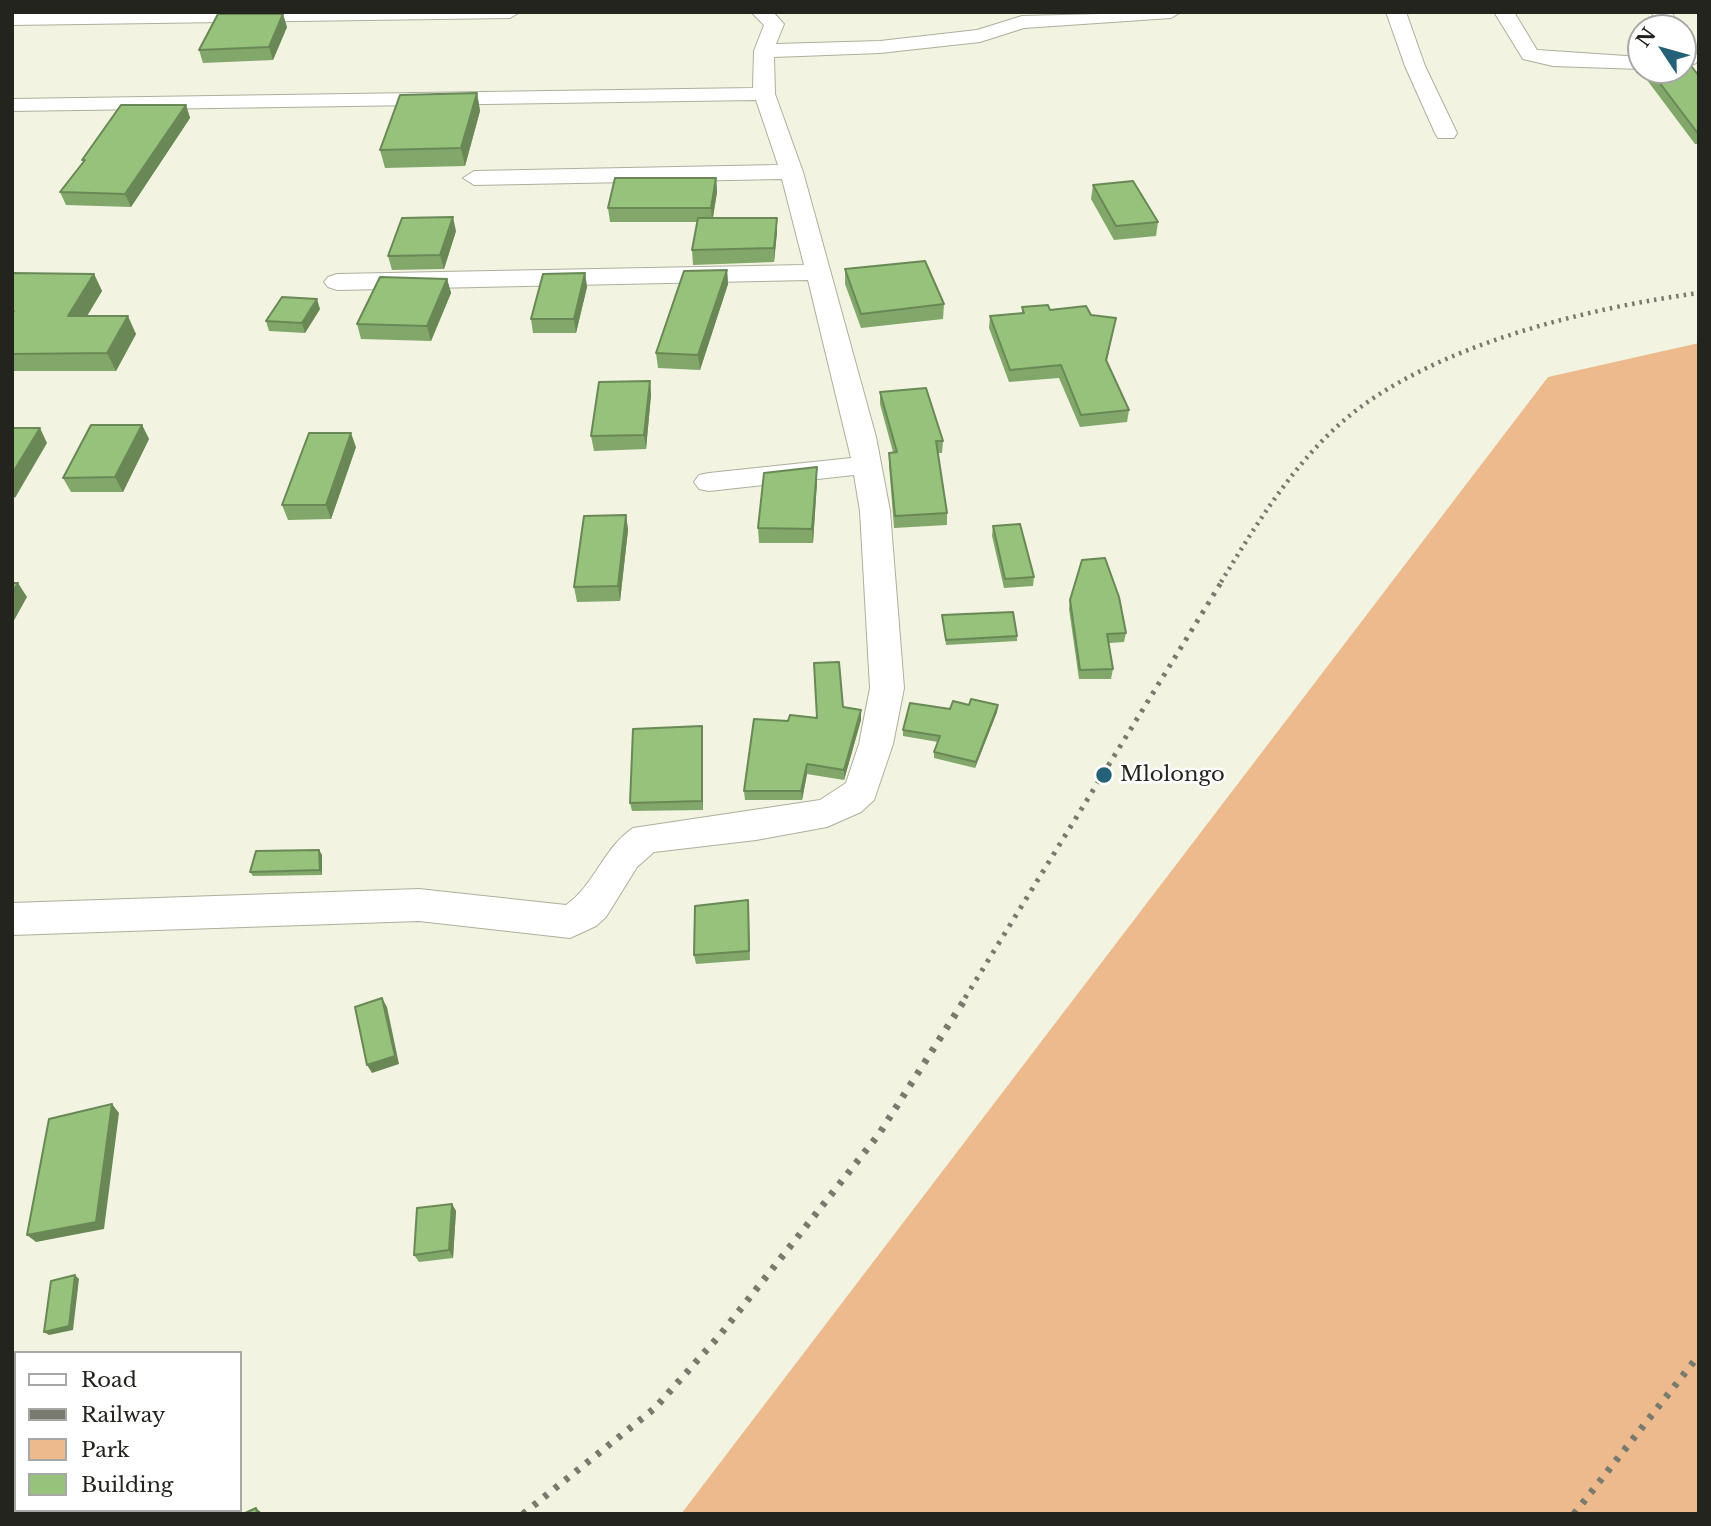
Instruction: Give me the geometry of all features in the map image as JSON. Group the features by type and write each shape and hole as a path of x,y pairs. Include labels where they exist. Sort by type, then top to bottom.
{"street":[{"path":"12,19 510,12"},
{"path":"12,919 419,905 570,922 586,912 620,860 635,844 646,838 756,826 827,813 848,802 861,790 876,744 887,688 876,511 867,465 792,172 764,94 764,51 774,24 761,12"},
{"path":"764,51 880,47 980,36 1022,22 1171,12"},
{"path":"1396,12 1415,66 1446,133"},
{"path":"1504,12 1530,55 1552,60 1627,63"},
{"path":"12,104 764,94"},
{"path":"474,178 792,172"},
{"path":"337,282 818,272"},
{"path":"709,482 867,465"}],"green space":[{"path":"1699,343 1699,1514 681,1514 1548,377"}],"building":[{"path":"218,14 283,14 269,47 199,50"},
{"path":"1697,73 1699,76 1699,135 1661,84 1697,84"},
{"path":"477,93 461,148 380,150 400,95"},
{"path":"121,105 186,105 125,194 60,192 85,160 82,160"},
{"path":"615,178 716,178 711,208 608,208"},
{"path":"1133,181 1158,222 1116,226 1093,185"},
{"path":"453,217 440,255 388,256 402,218"},
{"path":"698,218 777,218 774,248 692,250"},
{"path":"925,261 944,304 861,314 845,269"},
{"path":"727,270 698,355 656,353 684,271"},
{"path":"12,273 94,274 68,316 128,316 107,353 12,354"},
{"path":"585,273 574,319 531,319 543,274"},
{"path":"380,277 447,279 427,326 357,324"},
{"path":"282,297 317,299 302,323 266,321"},
{"path":"1048,305 1050,310 1086,306 1091,315 1116,318 1106,360 1129,410 1081,415 1061,365 1010,370 990,316 1024,313 1022,307"},
{"path":"650,381 644,435 591,436 599,382"},
{"path":"926,388 943,441 936,441 947,513 895,516 889,453 897,452 880,392"},
{"path":"91,425 142,425 115,477 63,478"},
{"path":"12,428 40,428 12,474"},
{"path":"309,433 351,433 326,505 282,505"},
{"path":"817,467 812,529 758,528 764,473"},
{"path":"626,515 618,586 574,587 584,516"},
{"path":"1020,524 1034,577 1005,579 993,526"},
{"path":"1105,558 1119,597 1126,633 1107,634 1113,669 1080,670 1070,600 1082,560"},
{"path":"1013,612 1017,636 946,640 942,615"},
{"path":"839,662 843,707 861,710 844,770 807,764 801,791 744,791 754,719 788,721 790,715 817,718 814,663"},
{"path":"971,699 998,705 976,762 934,752 940,736 903,730 910,703 950,709 953,701 969,705"},
{"path":"702,726 702,801 630,803 633,729"},
{"path":"319,850 320,870 250,872 256,851"},
{"path":"748,900 749,951 694,955 695,906"},
{"path":"382,998 395,1056 367,1065 355,1007"},
{"path":"112,1104 96,1222 27,1235 49,1119"},
{"path":"452,1204 449,1250 414,1255 417,1208"},
{"path":"75,1275 69,1326 44,1332 51,1281"},
{"path":"256,1508 257,1514 243,1514"}],"railway":[{"path":"1221,582 1261,518 1306,458 1342,422 1378,395 1419,372 1511,335 1608,309 1699,293"},
{"path":"965,998 1222,581"},
{"path":"523,1514 655,1408 720,1335 879,1134 967,996"},
{"path":"1574,1514 1699,1355"}],"place":[{"name":"Mlolongo","path":"1104,775"}]}
